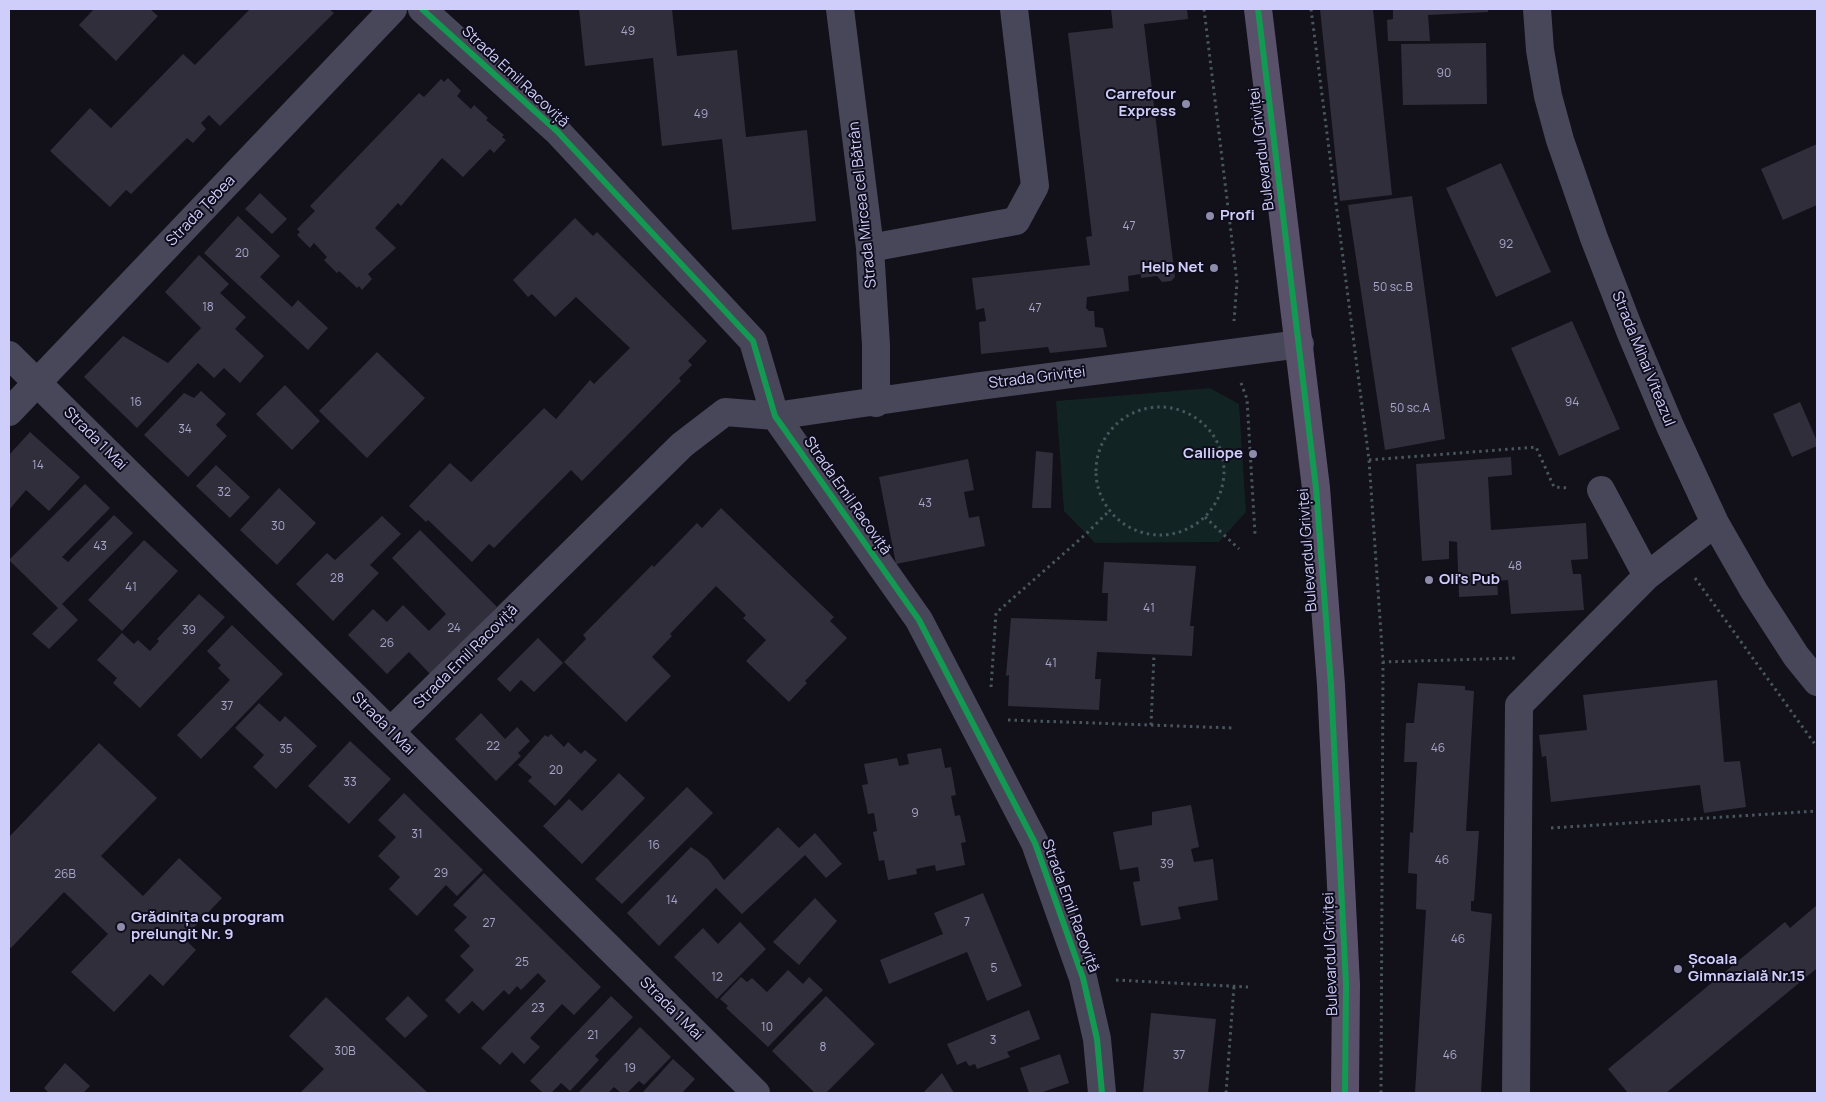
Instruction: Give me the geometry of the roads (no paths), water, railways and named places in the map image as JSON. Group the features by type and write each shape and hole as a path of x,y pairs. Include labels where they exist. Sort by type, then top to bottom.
{"main road":[{"name":"Bulevardul Griviței","path":"1258,9 1316,488 1331,685 1346,985 1344,1093"}],"street":[{"name":"Strada Țebea","path":"9,412 393,9"},
{"name":"Strada Emil Racoviță","path":"422,9 557,131 753,341 775,416 919,620 1035,843 1083,978 1097,1039 1102,1093"},
{"name":"Strada Mircea cel Bătrân","path":"840,9 870,248 876,345 876,403"},
{"path":"870,248 1016,221 1035,186 1014,9"},
{"name":"Strada Mihai Viteazul","path":"1537,9 1540,50 1548,96 1572,180 1630,330 1670,426 1715,523 1754,591 1791,648 1817,682"},
{"name":"Strada Griviței","path":"775,416 876,403 980,386 1300,344"},
{"name":"Strada 1 Mai","path":"9,354 756,1093"},
{"name":"Strada Emil Racoviță","path":"391,731 682,445 725,412 775,416"},
{"path":"1600,490 1647,576"},
{"path":"1516,1093 1519,705 1647,576 1676,551 1715,523"}],"place":[{"name":"Carrefour Express","path":"1186,104"},
{"name":"Profi","path":"1210,216"},
{"name":"Help Net","path":"1214,268"},
{"name":"Calliope","path":"1253,454"},
{"name":"Oli's Pub","path":"1429,580"},
{"name":"Grădinița cu program prelungit Nr. 9","path":"121,927"},
{"name":"Școala Gimnazială Nr.15","path":"1678,969"}]}
